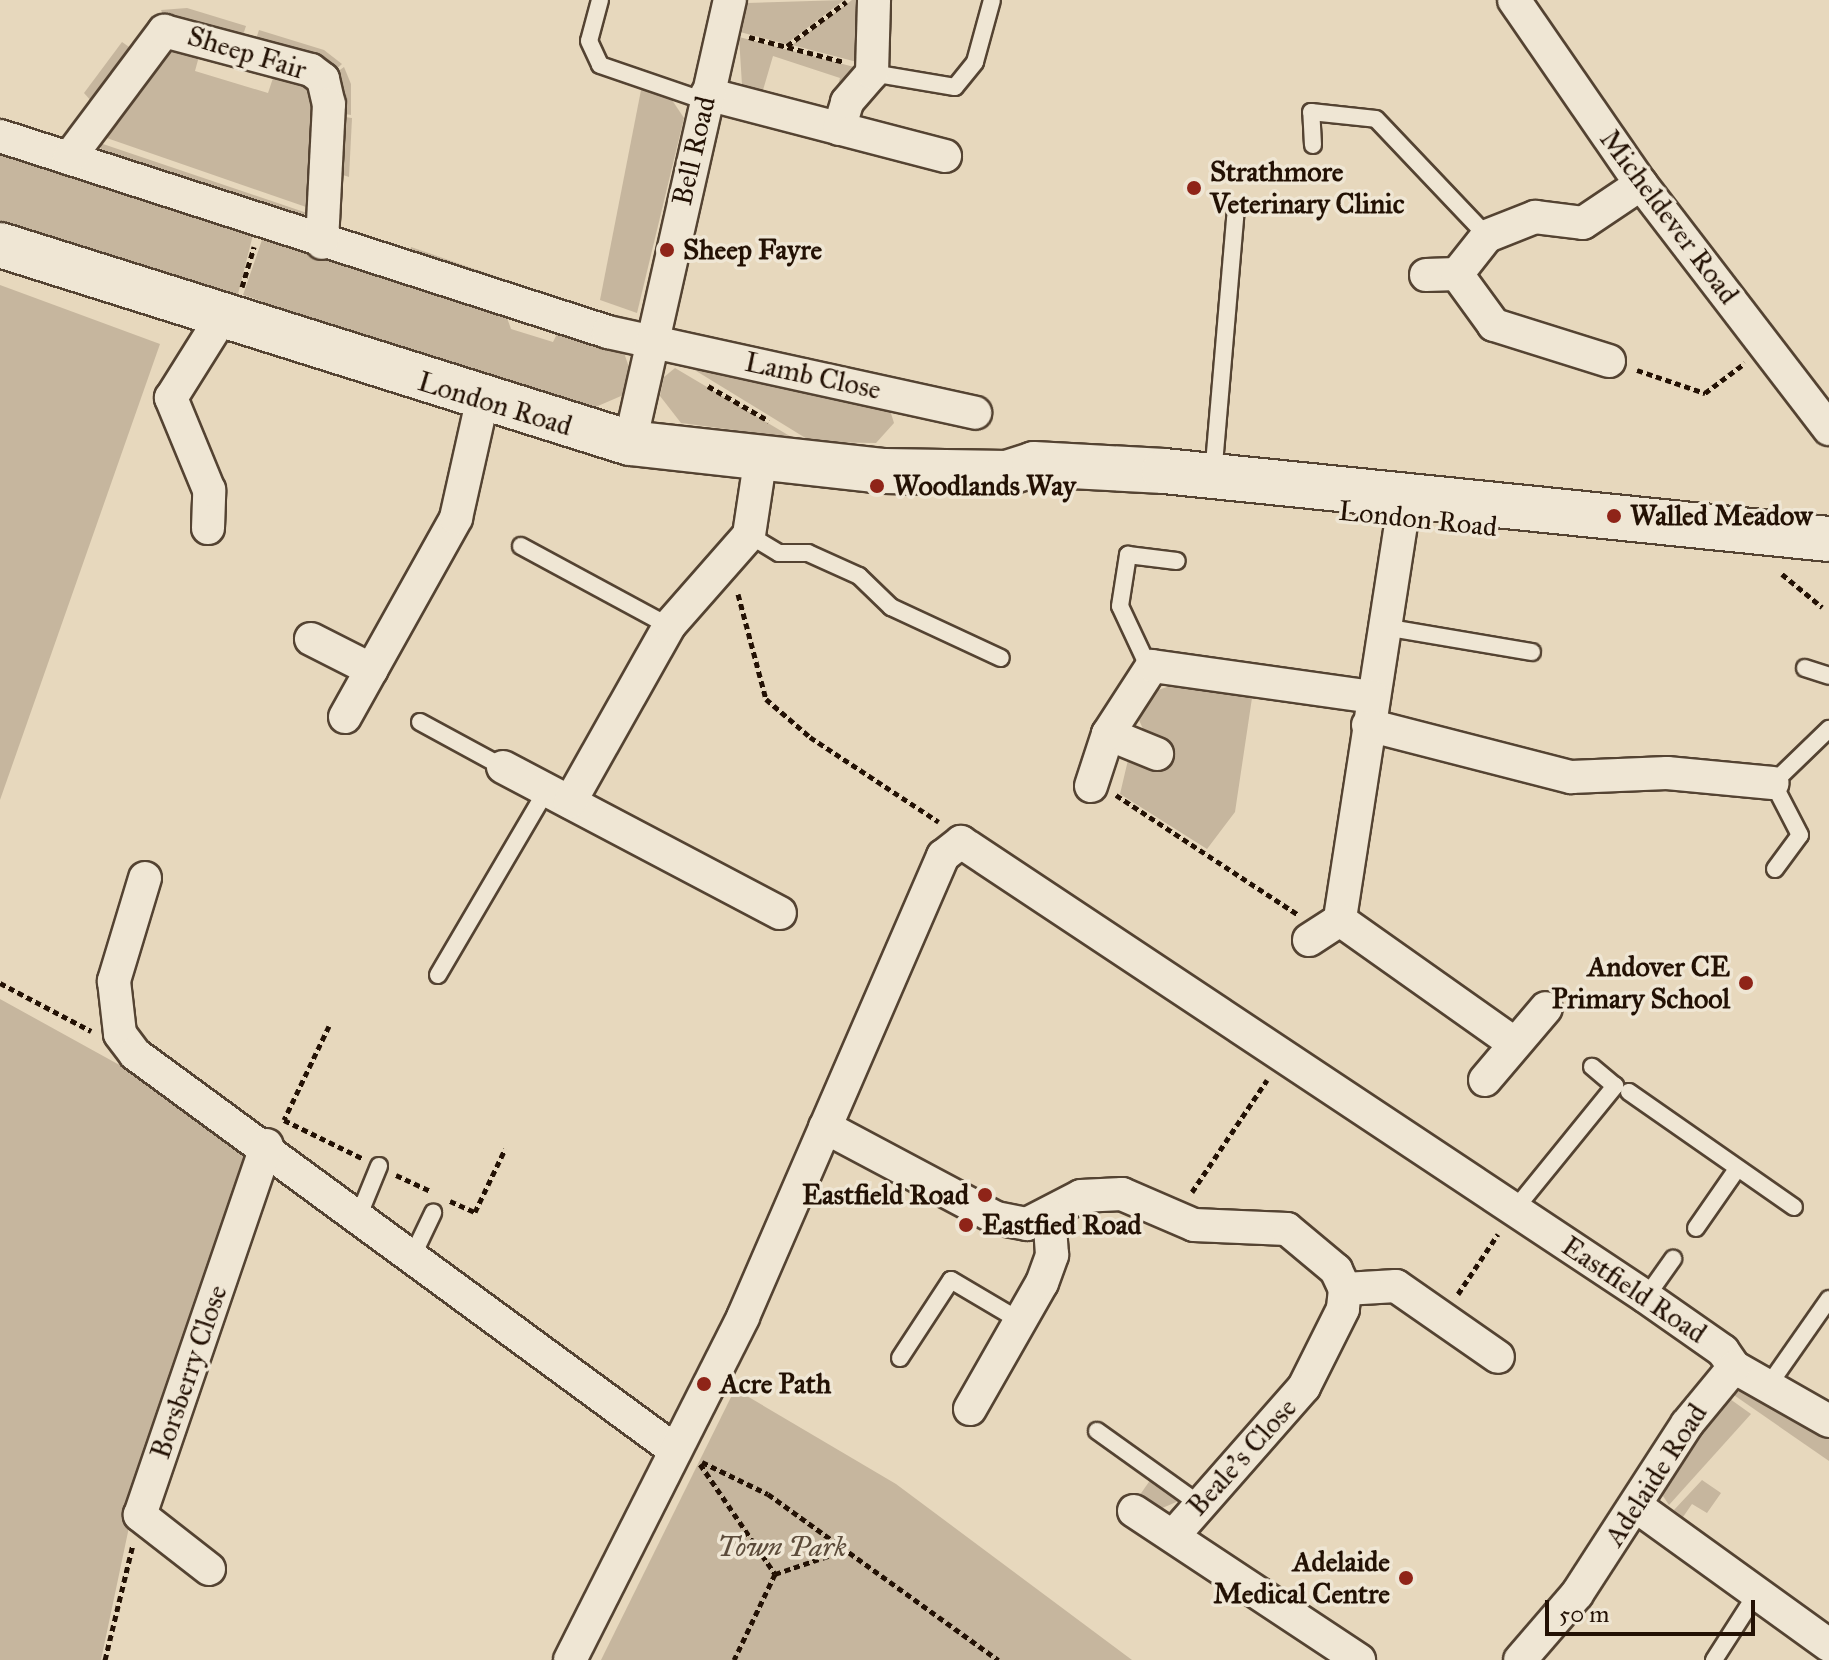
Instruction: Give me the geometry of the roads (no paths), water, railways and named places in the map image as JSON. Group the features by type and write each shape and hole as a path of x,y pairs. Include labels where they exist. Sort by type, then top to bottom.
{"street":[{"path":"839,129 847,102 872,71 874,0"},
{"name":"Micheldever Road","path":"1514,0 1641,184 1829,429"},
{"name":"Bell Road","path":"630,443 650,340 726,15"},
{"name":"Sheep Fair","path":"69,158 164,31 311,70 323,79 329,104 322,243"},
{"path":"706,98 945,156"},
{"path":"0,136 261,224 650,340"},
{"path":"1609,361 1494,325 1442,275 1487,236 1535,217 1583,223 1641,184"},
{"name":"London Road","path":"0,245 482,402 630,443 771,446 1007,473 1034,464 1212,486 1829,539"},
{"path":"208,528 209,490 171,398 228,317"},
{"name":"Lamb Close","path":"650,340 975,413"},
{"path":"345,717 456,518 482,402"},
{"path":"558,796 669,626 731,563 749,535 771,446"},
{"path":"1403,504 1371,711 1323,930 1515,1044"},
{"name":"London Road","path":"1403,504 1826,586"},
{"path":"311,639 372,670"},
{"path":"1092,783 1108,734 1149,668 1371,711 1571,777 1667,773 1773,783"},
{"path":"1108,734 1157,754"},
{"path":"503,767 780,913"},
{"name":"Eastfield Road","path":"825,1127 943,856 961,842 1285,1053 1506,1222 1646,1297 1723,1351 1734,1367 1829,1421"},
{"path":"145,878 114,981 120,1034 135,1054 267,1145 672,1448"},
{"path":"1485,1080 1546,1008"},
{"path":"570,1660 672,1448 743,1317 825,1127 996,1218 1027,1224 1049,1216 1081,1196 1104,1193 1176,1216 1194,1225 1287,1229 1336,1270 1345,1289 1396,1286 1498,1357"},
{"name":"Borsberry Close","path":"209,1569 140,1515 267,1145"},
{"path":"970,1409 1022,1322 1052,1255 1049,1216"},
{"name":"Beale's Close","path":"1173,1536 1198,1503 1304,1387 1334,1332 1345,1289"},
{"name":"Adelaide Road","path":"1520,1660 1636,1506 1734,1367"},
{"path":"1636,1506 1829,1645"},
{"name":"Beale's Close","path":"1134,1511 1359,1660"}],"lane":[{"path":"600,0 589,41 600,65 706,98"},
{"path":"872,71 955,87 975,62 992,0"},
{"path":"1313,145 1311,112 1376,119 1487,236"},
{"path":"1212,486 1235,217"},
{"path":"749,535 779,553 808,553 859,576 891,607 1001,658"},
{"path":"521,546 669,626"},
{"path":"1149,668 1120,606 1128,555 1177,561"},
{"path":"1384,627 1532,652"},
{"path":"1805,668 1829,676"},
{"path":"420,722 503,767"},
{"path":"1775,869 1800,835 1773,783 1829,729"},
{"path":"438,975 558,796"},
{"path":"1506,1222 1615,1086 1592,1067"},
{"path":"1629,1092 1794,1207"},
{"path":"359,1215 379,1166"},
{"path":"1696,1228 1737,1169"},
{"path":"413,1255 433,1213"},
{"path":"1646,1297 1673,1259"},
{"path":"900,1358 951,1280 1022,1322"},
{"path":"1768,1386 1829,1299"},
{"path":"1097,1431 1198,1503"},
{"path":"1714,1660 1757,1593"}],"place":[{"name":"Strathmore Veterinary Clinic","path":"1194,188"},
{"name":"Sheep Fayre","path":"667,250"},
{"name":"Woodlands Way","path":"877,486"},
{"name":"Walled Meadow","path":"1614,516"},
{"name":"Andover CE Primary School","path":"1746,983"},
{"name":"Eastfield Road","path":"985,1195"},
{"name":"Eastfied Road","path":"966,1225"},
{"name":"Acre Path","path":"704,1384"},
{"name":"Adelaide Medical Centre","path":"1406,1578"}],"park label":[{"name":"Town Park","path":"782,1547"}]}
